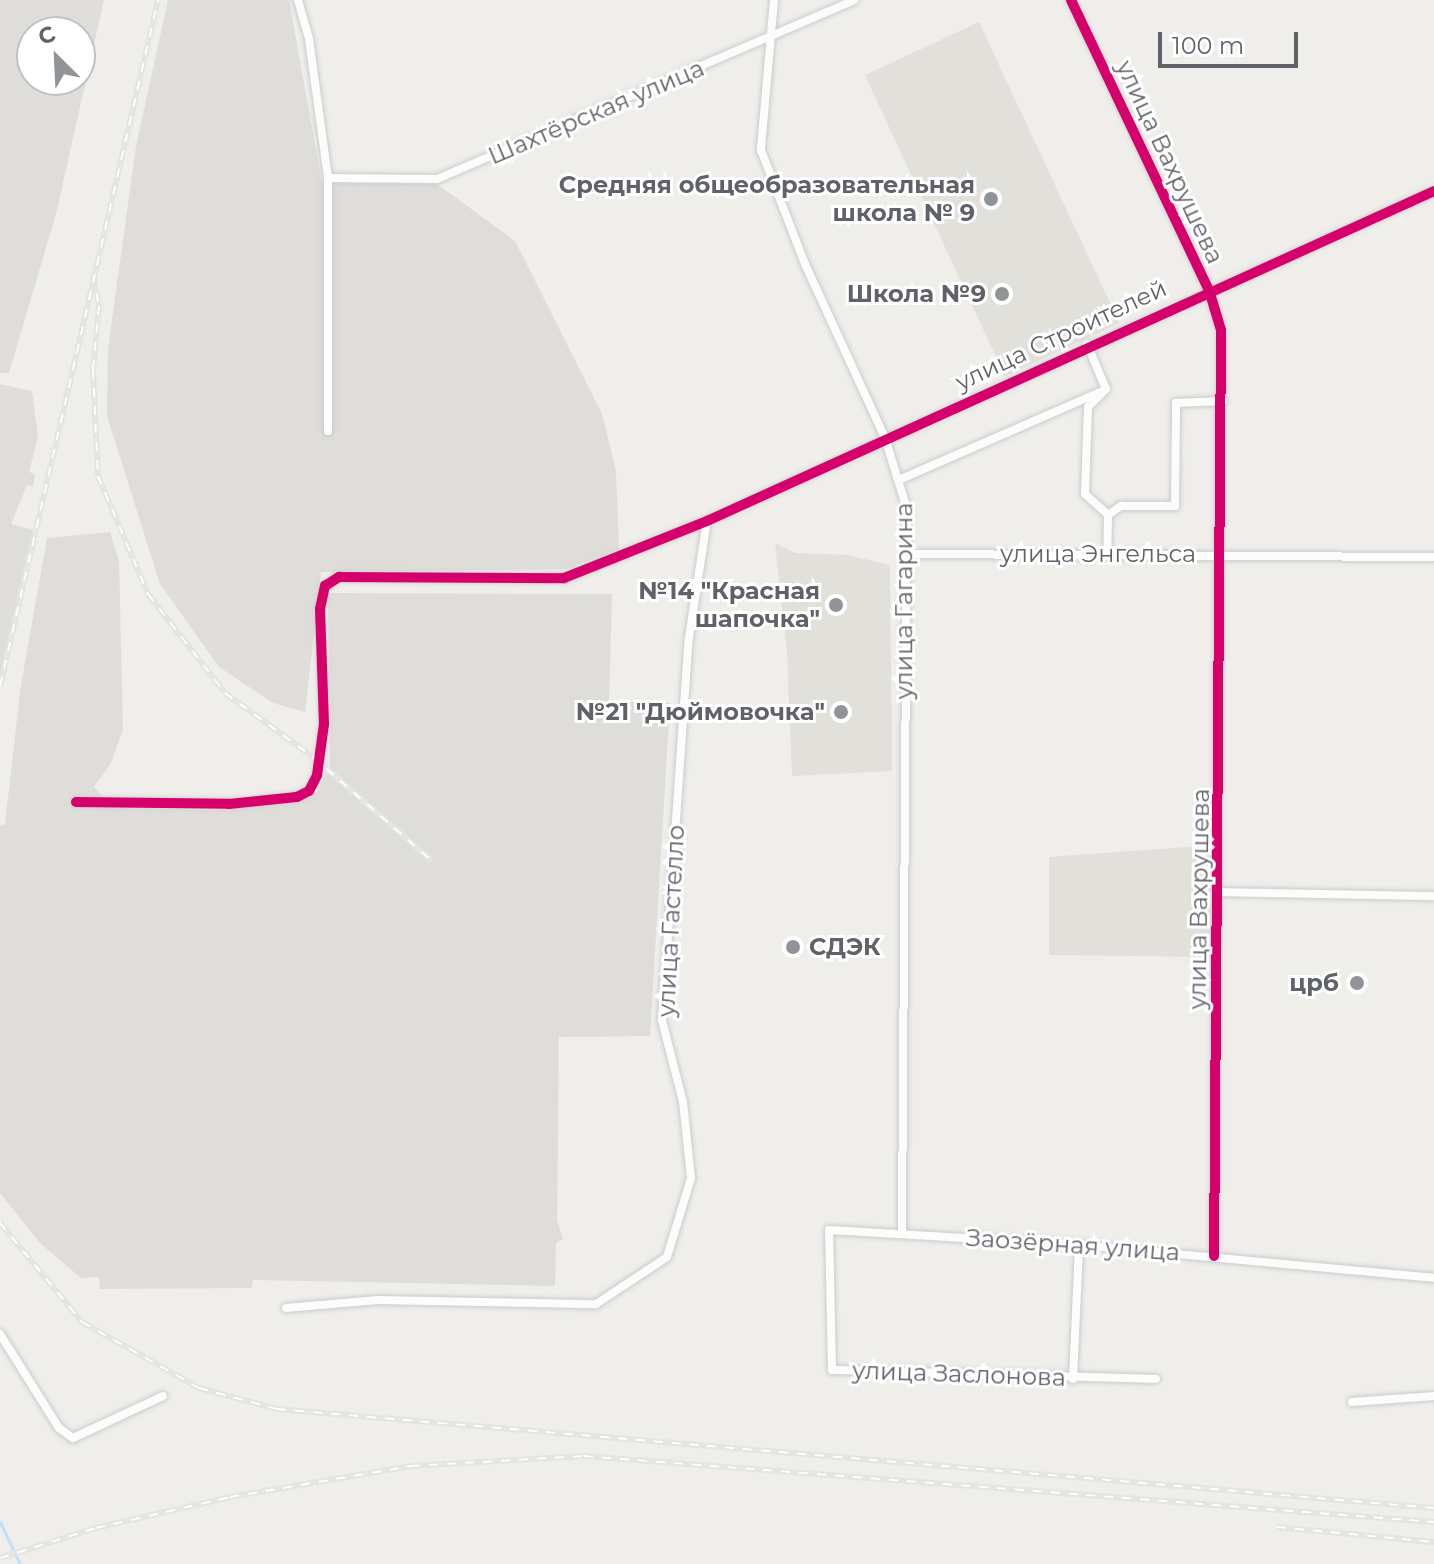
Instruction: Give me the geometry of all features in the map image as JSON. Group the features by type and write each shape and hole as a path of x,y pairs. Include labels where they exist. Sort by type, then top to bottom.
{"street":[{"path":"298,0 309,39 328,178 328,431"},
{"name":"улица Гагарина","path":"774,0 761,150 805,264 901,479 906,554 902,1232"},
{"name":"Шахтёрская улица","path":"328,178 437,179 854,0"},
{"name":"улица Вахрушева","path":"1071,0 1209,290 1221,330 1223,554 1214,1256"},
{"name":"улица Строителей","path":"76,802 229,804 297,797 309,791 317,775 324,724 320,609 325,586 339,577 564,578 707,521 1087,344 1434,191"},
{"path":"1087,344 1106,389"},
{"path":"901,479 1106,389"},
{"path":"1106,389 1088,407 1085,494 1108,515 1107,554"},
{"path":"1108,515 1121,506 1175,506 1176,403 1223,401"},
{"name":"улица Гастелло","path":"286,1308 378,1300 596,1304 667,1257 691,1178 683,1102 662,1020 689,638 707,521"},
{"name":"улица Энгельса","path":"906,554 1434,557"},
{"path":"1219,892 1434,896"},
{"name":"улица Заслонова","path":"902,1232 829,1230 832,1370 1156,1379"},
{"name":"Заозёрная улица","path":"902,1232 1214,1256 1434,1278"},
{"path":"1073,1379 1079,1245"},
{"path":"0,1334 59,1428 73,1438 163,1396"},
{"path":"1352,1402 1434,1396"}],"shaded area":[{"path":"0,0 104,0 96,36 96,16 16,16 16,96 82,96 56,214 9,373 0,373"},
{"path":"168,0 289,0 322,183 437,184 515,241 602,414 616,471 619,549 567,569 321,572 305,712 273,703 219,667 160,584 107,416 108,349 136,146"},
{"name":"Средняя общеобразовательная школа № 9","path":"979,22 1119,323 1005,376 865,75"},
{"path":"0,384 32,391 38,437 29,472 35,474 33,486 27,485 11,524 34,530 0,679"},
{"path":"110,532 119,561 123,730 111,763 94,787 113,808 220,810 308,799 318,791 330,766 328,593 612,594 609,701 670,703 650,1036 559,1037 557,1220 563,1239 556,1243 555,1286 253,1280 252,1288 100,1289 99,1277 81,1278 40,1243 0,1193 0,826 5,824 21,685 47,538"},
{"path":"775,543 795,553 848,555 890,565 892,771 792,776 787,653"},
{"path":"1214,845 1211,957 1049,955 1049,857"}],"waterway":[{"path":"0,1522 20,1564"}],"railway":[{"path":"0,686 158,0"},
{"path":"93,275 99,306 93,370 98,476 148,594 225,693 313,757 431,860"},
{"path":"0,1223 82,1322 199,1388 277,1409 1434,1508"},
{"path":"0,1558 96,1528 230,1497 411,1466 584,1456 1434,1522"},
{"path":"1277,1527 1434,1542"}],"cycle path":[{"path":"1071,0 1209,290 1221,330 1214,1256"},
{"path":"76,802 229,804 297,797 309,791 317,775 324,724 320,609 325,586 339,577 564,578 707,521 1434,191"}],"place":[{"name":"Средняя общеобразовательная школа № 9","path":"991,199"},
{"name":"Школа №9","path":"1002,294"},
{"name":"№14 \"Красная шапочка\"","path":"836,605"},
{"name":"№21 \"Дюймовочка\"","path":"841,712"},
{"name":"СДЭК","path":"793,947"},
{"name":"црб","path":"1357,983"}]}
